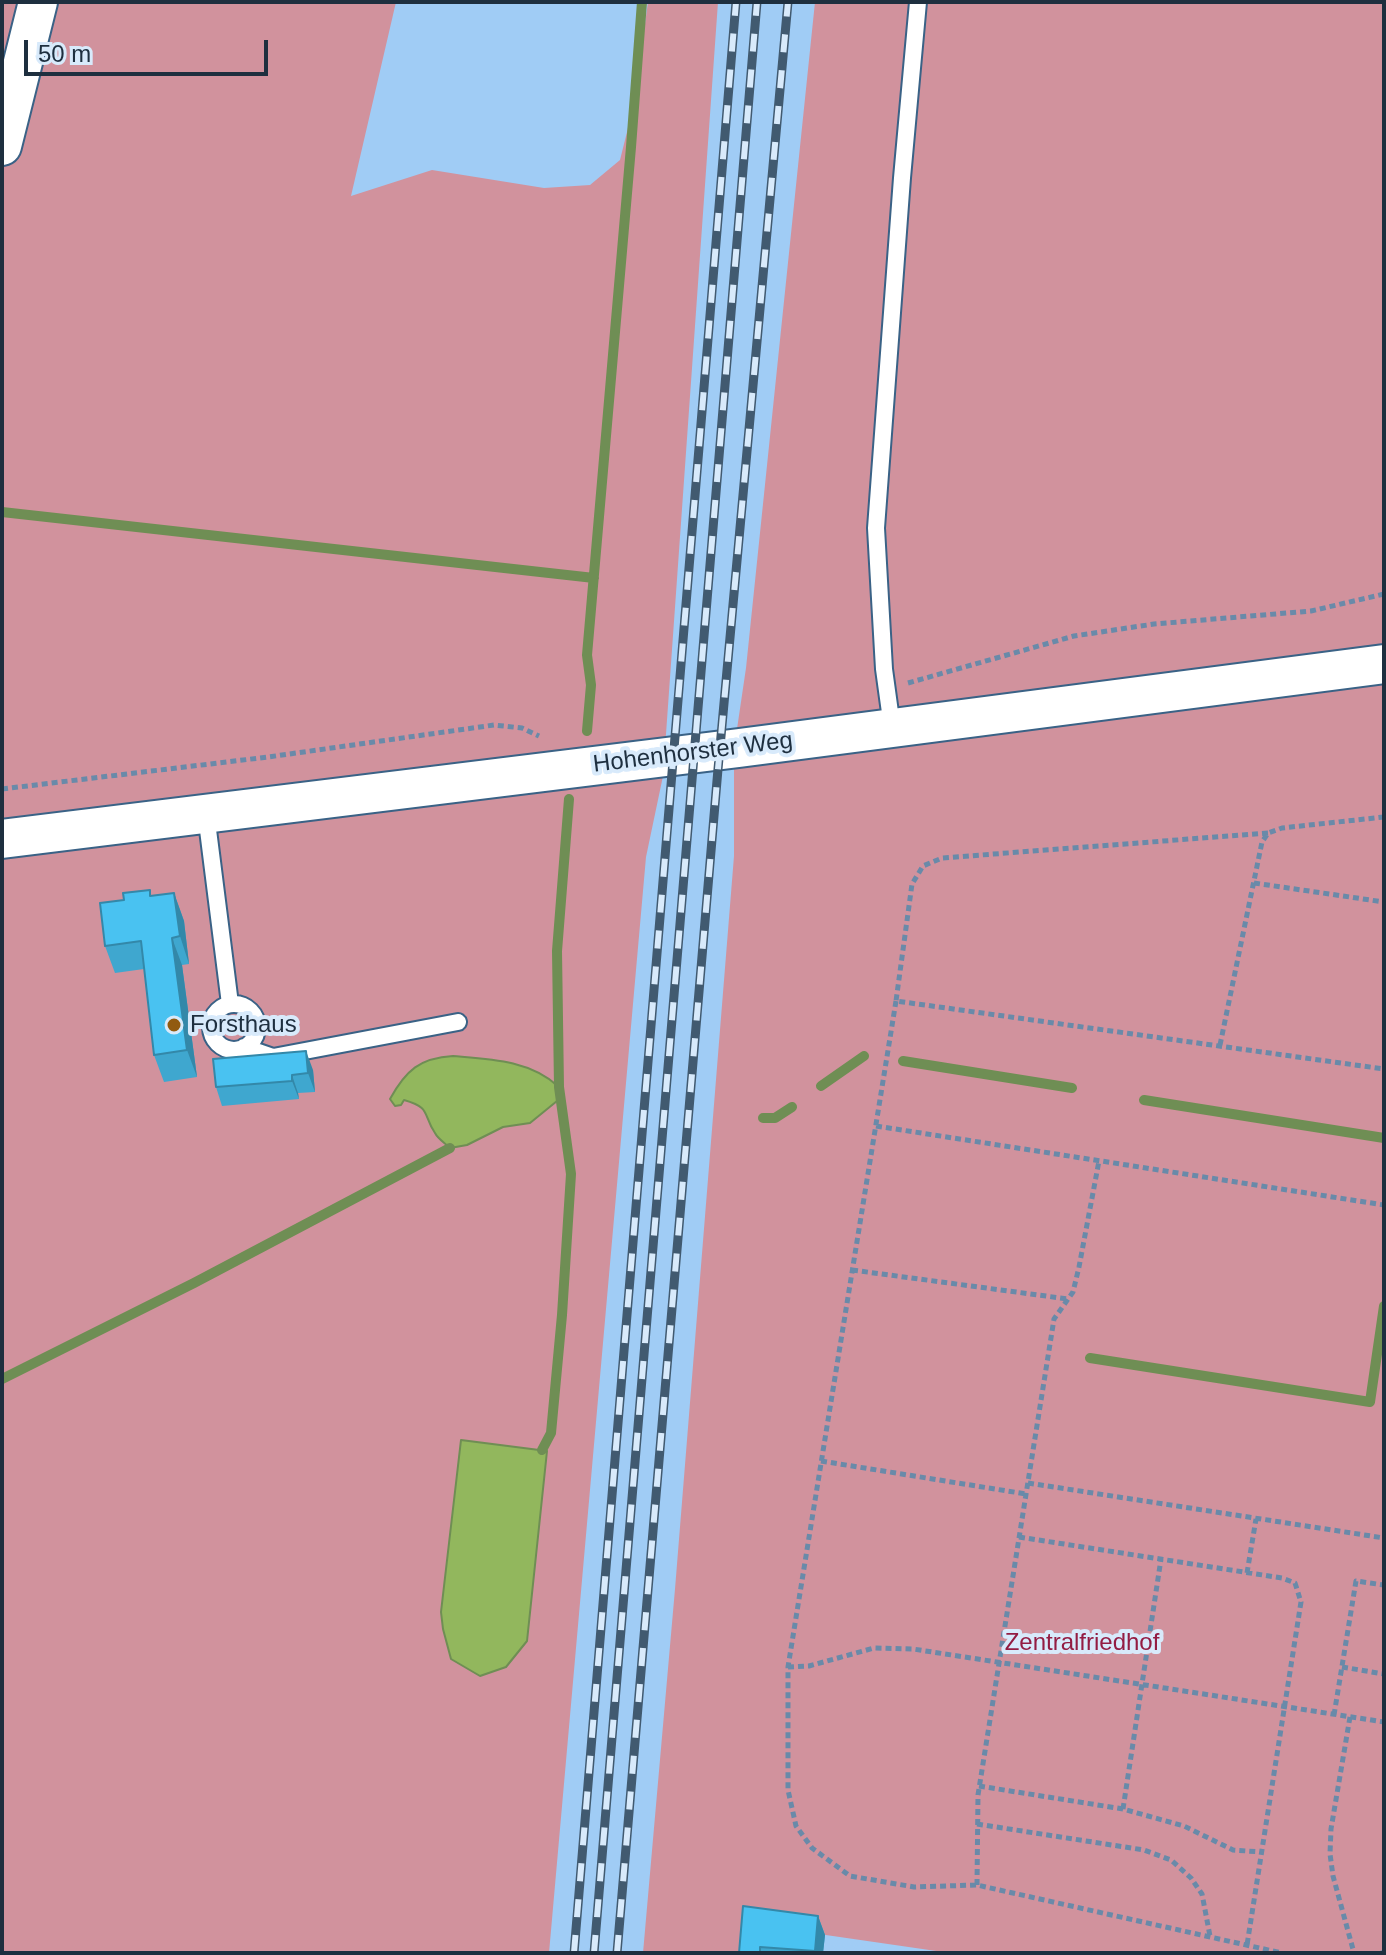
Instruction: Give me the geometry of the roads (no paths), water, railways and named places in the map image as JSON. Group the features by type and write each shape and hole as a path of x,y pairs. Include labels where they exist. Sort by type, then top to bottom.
{"street":[{"path":"2,146 38,2"},
{"name":"Hohenhorster Weg","path":"2,839 1384,664"}],"lane":[{"path":"892,727 886,689 876,528 918,2"},
{"path":"206,814 230,1004"},
{"path":"244,1047 255,1035 256,1020 246,1007 230,1004 214,1016 213,1037 229,1049 244,1047 273,1057 458,1022"}],"waterway":[{"path":"587,731 591,685 587,655 642,2"},
{"path":"2,512 594,578"},
{"path":"542,1450 551,1433 571,1174 559,1087 557,951 569,799"},
{"path":"821,1086 864,1056"},
{"path":"903,1061 1072,1088"},
{"path":"1144,1100 1384,1138"},
{"path":"763,1118 775,1118 792,1107"},
{"path":"2,1379 194,1283 450,1148"},
{"path":"1090,1358 1370,1402 1384,1306"}],"railway":[{"path":"574,1953 736,2"},
{"path":"594,1953 757,2"},
{"path":"617,1953 718,769 788,2"}],"place":[{"name":"Forsthaus","path":"174,1025"}],"park label":[{"name":"Zentralfriedhof","path":"1082,1643"}]}
